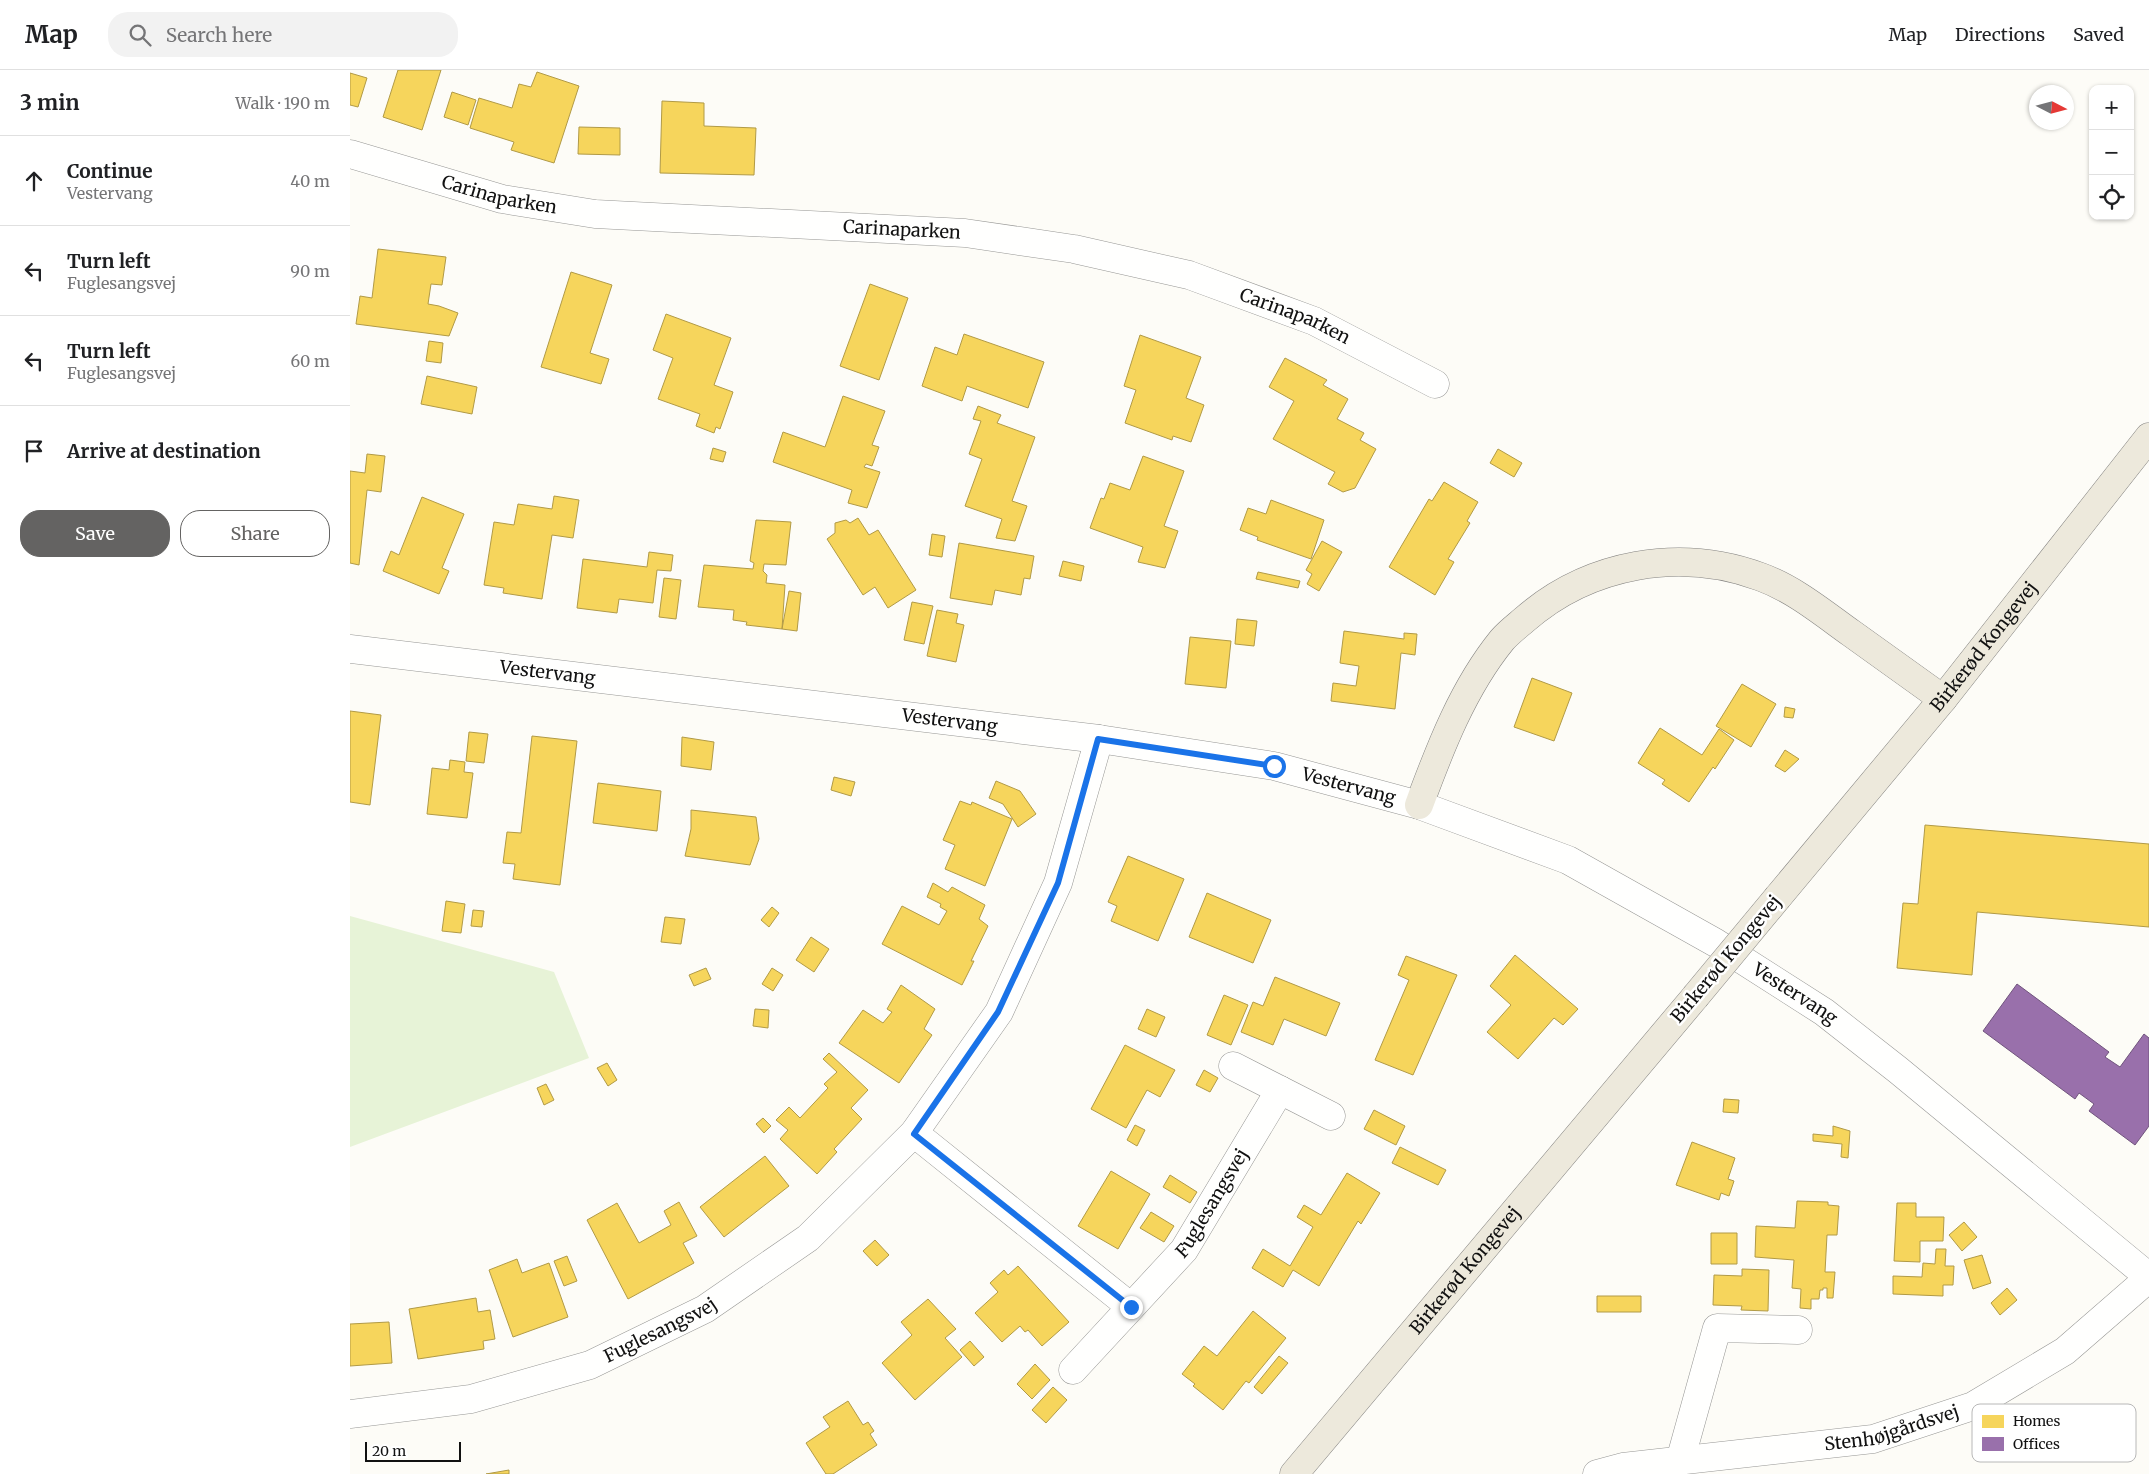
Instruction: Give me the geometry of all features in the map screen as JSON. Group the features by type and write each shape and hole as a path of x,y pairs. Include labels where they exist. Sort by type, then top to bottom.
{"main road":[{"name":"Birkerød Kongevej","path":"1294,1474 1695,997 2145,452"},
{"path":"1419,805 1432,768 1470,686 1503,639 1545,601 1596,575 1651,562 1707,563 1762,577 1812,604 1943,699"}],"street":[{"name":"Carinaparken","path":"350,154 502,199 595,214 965,233 1074,249 1189,275 1314,321 1435,384"},
{"name":"Vestervang","path":"350,649 1098,739 1274,766 1419,805 1568,860 1716,943 1824,1012 2149,1278"},
{"name":"Fuglesangsvej","path":"350,1414 471,1399 590,1365 705,1309 808,1238 914,1134 1002,1003 1058,883 1098,739"},
{"path":"1233,1066 1331,1116"},
{"name":"Fuglesangsvej","path":"1073,1370 1184,1250 1280,1090"},
{"path":"914,1134 1131,1307"},
{"name":"Stenhøjgårdsvej","path":"1976,1404 2065,1351 2149,1278"},
{"path":"1680,1461 1717,1328 1798,1330"},
{"name":"Stenhøjgårdsvej","path":"1597,1474 1623,1467 1873,1439 1972,1406"}],"green space":[{"path":"350,916 554,972 589,1058 350,1147"}],"building: Homes":[{"path":"398,70 441,70 422,130 383,117"},
{"path":"537,72 579,86 554,163 511,150 514,142 470,128 479,98 512,108 519,84 531,87"},
{"path":"350,73 367,78 358,107 350,105"},
{"path":"452,92 476,100 468,125 444,117"},
{"path":"662,101 704,103 704,126 756,128 754,175 660,173"},
{"path":"579,127 620,128 620,155 578,154"},
{"path":"378,249 446,257 442,285 431,284 428,304 458,313 449,336 356,324 360,296 372,298"},
{"path":"571,272 612,285 590,353 609,359 601,384 541,367"},
{"path":"870,284 908,298 879,380 840,366"},
{"path":"666,314 731,338 714,385 733,392 720,429 716,427 714,433 696,426 700,414 658,399 673,358 653,350"},
{"path":"964,334 1044,362 1028,408 967,386 962,401 922,386 935,347 957,355"},
{"path":"1140,335 1201,357 1186,398 1204,405 1191,442 1173,436 1172,440 1125,423 1136,390 1124,386"},
{"path":"429,341 443,343 441,363 426,361"},
{"path":"1285,358 1327,380 1323,385 1348,399 1337,419 1364,433 1360,440 1376,449 1355,488 1343,492 1328,484 1335,472 1273,439 1294,401 1269,387"},
{"path":"427,376 477,387 472,414 421,404"},
{"path":"843,396 885,411 872,445 879,447 872,466 866,464 864,467 880,472 867,508 848,503 852,490 773,462 783,432 825,447"},
{"path":"978,406 1001,415 997,423 1035,437 1012,501 1027,506 1015,541 996,538 1002,519 965,506 982,459 969,454 981,421 973,419"},
{"path":"713,448 726,452 723,462 710,459"},
{"path":"1498,449 1522,463 1514,477 1490,463"},
{"path":"367,454 385,456 381,492 367,490 359,565 350,563 350,471 365,473"},
{"path":"1143,456 1184,471 1164,526 1178,531 1165,568 1138,562 1143,547 1090,528 1101,498 1104,499 1110,483 1130,490"},
{"path":"1444,482 1478,502 1467,521 1470,523 1448,559 1454,562 1435,595 1389,567 1429,499 1432,501"},
{"path":"554,496 579,500 573,538 552,535 542,599 503,593 504,588 484,585 494,522 514,525 518,504 552,509"},
{"path":"422,497 464,514 442,568 449,571 439,594 383,571 391,551 399,555"},
{"path":"1271,500 1324,520 1311,559 1257,540 1258,537 1240,530 1248,508 1266,514"},
{"path":"858,518 869,535 878,530 916,590 888,608 875,587 863,595 827,539 835,533 835,523 846,520 850,523"},
{"path":"756,520 791,522 786,565 764,564 763,571 767,575 766,583 785,585 782,629 746,625 747,622 733,620 734,610 698,607 704,565 753,569 754,563 750,561"},
{"path":"932,534 945,536 942,557 929,555"},
{"path":"1322,541 1342,552 1319,591 1307,584 1312,574 1306,570"},
{"path":"959,543 1034,556 1030,579 1024,578 1021,595 995,590 992,605 950,598"},
{"path":"649,552 673,555 671,571 657,570 653,603 619,599 617,613 577,608 583,559 647,567"},
{"path":"1063,561 1084,566 1081,581 1059,576"},
{"path":"1258,572 1300,581 1298,588 1256,579"},
{"path":"664,578 681,580 676,619 659,617"},
{"path":"789,591 801,593 797,631 782,629"},
{"path":"912,602 933,606 924,644 904,640"},
{"path":"937,610 958,614 956,623 964,625 956,662 927,656"},
{"path":"1237,619 1257,621 1254,646 1235,644"},
{"path":"1344,631 1404,639 1404,633 1417,634 1415,655 1401,653 1395,709 1331,701 1333,683 1356,686 1359,666 1340,663"},
{"path":"1190,637 1231,641 1226,688 1185,684"},
{"path":"1532,678 1572,693 1554,741 1514,727"},
{"path":"1742,684 1776,704 1751,747 1716,726"},
{"path":"1785,707 1795,709 1793,718 1784,717"},
{"path":"350,711 381,715 370,805 350,802"},
{"path":"1660,728 1702,755 1719,729 1734,740 1715,769 1713,767 1689,802 1662,784 1665,780 1638,763"},
{"path":"469,732 488,734 484,763 466,761"},
{"path":"532,736 577,741 560,885 513,879 515,864 503,863 507,832 521,833"},
{"path":"682,737 714,742 711,770 681,766"},
{"path":"1785,750 1799,759 1785,772 1775,766"},
{"path":"450,760 465,762 464,772 473,773 467,818 427,814 432,768 449,770"},
{"path":"834,777 855,782 851,796 831,790"},
{"path":"996,781 1020,791 1036,814 1018,827 1003,804 989,798"},
{"path":"598,783 661,791 657,831 593,823"},
{"path":"960,801 971,805 972,802 1012,819 985,886 945,869 955,845 943,840"},
{"path":"691,810 756,817 759,839 750,865 685,856 691,829"},
{"path":"1925,825 2149,844 2149,927 1977,912 1972,975 1897,968 1903,903 1918,904"},
{"path":"1128,856 1184,879 1158,941 1111,921 1117,906 1108,902"},
{"path":"933,883 948,892 952,887 985,905 979,919 988,926 962,985 882,944 902,906 939,925 947,911 940,907 941,904 927,897"},
{"path":"1207,893 1271,920 1253,963 1189,937"},
{"path":"446,901 465,904 461,933 442,931"},
{"path":"772,907 779,913 769,927 761,920"},
{"path":"473,910 484,911 482,927 471,926"},
{"path":"665,917 685,919 681,944 661,942"},
{"path":"811,937 829,949 814,972 796,960"},
{"path":"1515,955 1578,1009 1563,1025 1554,1018 1518,1059 1487,1032 1511,1005 1490,986"},
{"path":"1406,956 1457,975 1413,1075 1375,1060 1409,980 1398,975"},
{"path":"706,968 711,979 694,986 689,975"},
{"path":"772,968 783,975 773,991 762,984"},
{"path":"1275,977 1340,1003 1326,1036 1284,1019 1273,1045 1241,1032 1253,1002 1263,1006"},
{"path":"901,985 935,1009 924,1029 932,1035 899,1083 839,1043 863,1010 883,1023 892,1012 887,1009"},
{"path":"1224,995 1248,1005 1231,1045 1207,1035"},
{"path":"755,1009 769,1010 768,1028 753,1026"},
{"path":"1147,1009 1165,1017 1156,1037 1138,1029"},
{"path":"1125,1045 1175,1070 1160,1097 1147,1090 1126,1128 1091,1109"},
{"path":"829,1053 868,1090 851,1108 862,1119 834,1149 837,1152 817,1174 780,1139 788,1130 776,1120 789,1107 800,1118 828,1088 824,1084 837,1072 823,1059"},
{"path":"607,1063 617,1080 608,1086 597,1068"},
{"path":"1204,1070 1218,1078 1210,1092 1196,1085"},
{"path":"546,1084 554,1100 544,1105 537,1088"},
{"path":"1724,1099 1739,1100 1738,1113 1723,1112"},
{"path":"1374,1110 1405,1126 1396,1145 1364,1129"},
{"path":"763,1118 771,1126 764,1133 756,1124"},
{"path":"1135,1125 1145,1130 1137,1146 1127,1140"},
{"path":"1833,1126 1850,1131 1848,1158 1841,1157 1842,1144 1813,1141 1813,1134 1833,1136"},
{"path":"1692,1142 1735,1158 1728,1179 1734,1181 1729,1196 1721,1193 1719,1200 1676,1185"},
{"path":"1400,1147 1446,1170 1438,1185 1392,1163"},
{"path":"765,1156 789,1186 724,1237 700,1207"},
{"path":"1111,1171 1150,1194 1118,1249 1078,1226"},
{"path":"1347,1173 1380,1193 1361,1224 1358,1221 1319,1286 1293,1270 1283,1287 1252,1268 1263,1249 1290,1266 1313,1227 1297,1217 1304,1205 1321,1215"},
{"path":"1170,1175 1197,1192 1190,1203 1163,1187"},
{"path":"1797,1201 1828,1202 1828,1205 1839,1206 1837,1235 1827,1235 1825,1272 1835,1272 1833,1298 1827,1298 1827,1288 1823,1288 1823,1290 1820,1290 1819,1299 1811,1299 1811,1309 1800,1308 1801,1289 1792,1288 1794,1260 1755,1257 1756,1226 1795,1228"},
{"path":"679,1202 697,1236 683,1243 694,1263 628,1299 587,1220 617,1203 639,1243 671,1225 664,1211"},
{"path":"1897,1203 1916,1203 1916,1217 1944,1217 1943,1241 1920,1241 1920,1262 1894,1261"},
{"path":"1151,1212 1174,1226 1164,1242 1140,1228"},
{"path":"1964,1222 1977,1237 1962,1251 1949,1235"},
{"path":"1711,1233 1737,1233 1737,1264 1711,1264"},
{"path":"875,1240 889,1255 877,1266 863,1251"},
{"path":"1936,1249 1946,1249 1945,1266 1954,1266 1953,1285 1943,1285 1943,1296 1893,1294 1893,1276 1922,1277 1923,1263 1935,1264"},
{"path":"1982,1255 1991,1283 1973,1289 1964,1260"},
{"path":"567,1256 577,1281 564,1286 554,1261"},
{"path":"517,1259 522,1273 549,1263 568,1317 513,1337 489,1270"},
{"path":"1018,1266 1069,1322 1042,1346 1028,1330 1025,1332 1020,1326 1002,1342 975,1313 998,1292 990,1283 1004,1270 1008,1275"},
{"path":"1742,1269 1769,1270 1768,1311 1741,1310 1742,1306 1713,1305 1714,1275 1742,1276"},
{"path":"2007,1288 2017,1300 2000,1315 1991,1303"},
{"path":"1597,1296 1641,1296 1641,1312 1597,1312"},
{"path":"476,1298 478,1312 490,1310 495,1339 483,1341 484,1349 418,1359 409,1309"},
{"path":"928,1299 956,1329 945,1338 962,1357 915,1400 882,1363 912,1335 901,1322"},
{"path":"1253,1311 1286,1338 1249,1383 1246,1381 1223,1410 1193,1386 1195,1384 1182,1374 1204,1346 1217,1356"},
{"path":"389,1322 392,1363 350,1366 350,1324"},
{"path":"970,1341 984,1357 974,1366 960,1350"},
{"path":"1279,1356 1288,1363 1262,1394 1254,1387"},
{"path":"1035,1364 1050,1380 1032,1399 1017,1384"},
{"path":"1053,1387 1067,1400 1046,1423 1032,1410"},
{"path":"848,1401 863,1425 868,1422 874,1431 870,1434 877,1445 833,1474 826,1474 806,1443 830,1427 823,1417"},
{"path":"509,1470 509,1474 486,1474"}],"building: Offices":[{"path":"2017,984 2109,1052 2105,1057 2120,1067 2144,1034 2149,1038 2149,1126 2135,1145 2089,1111 2094,1104 2079,1093 2075,1099 1983,1031"}],"route":[{"path":"1131,1307 914,1134 998,1012 1058,883 1098,739 1274,766"}]}
